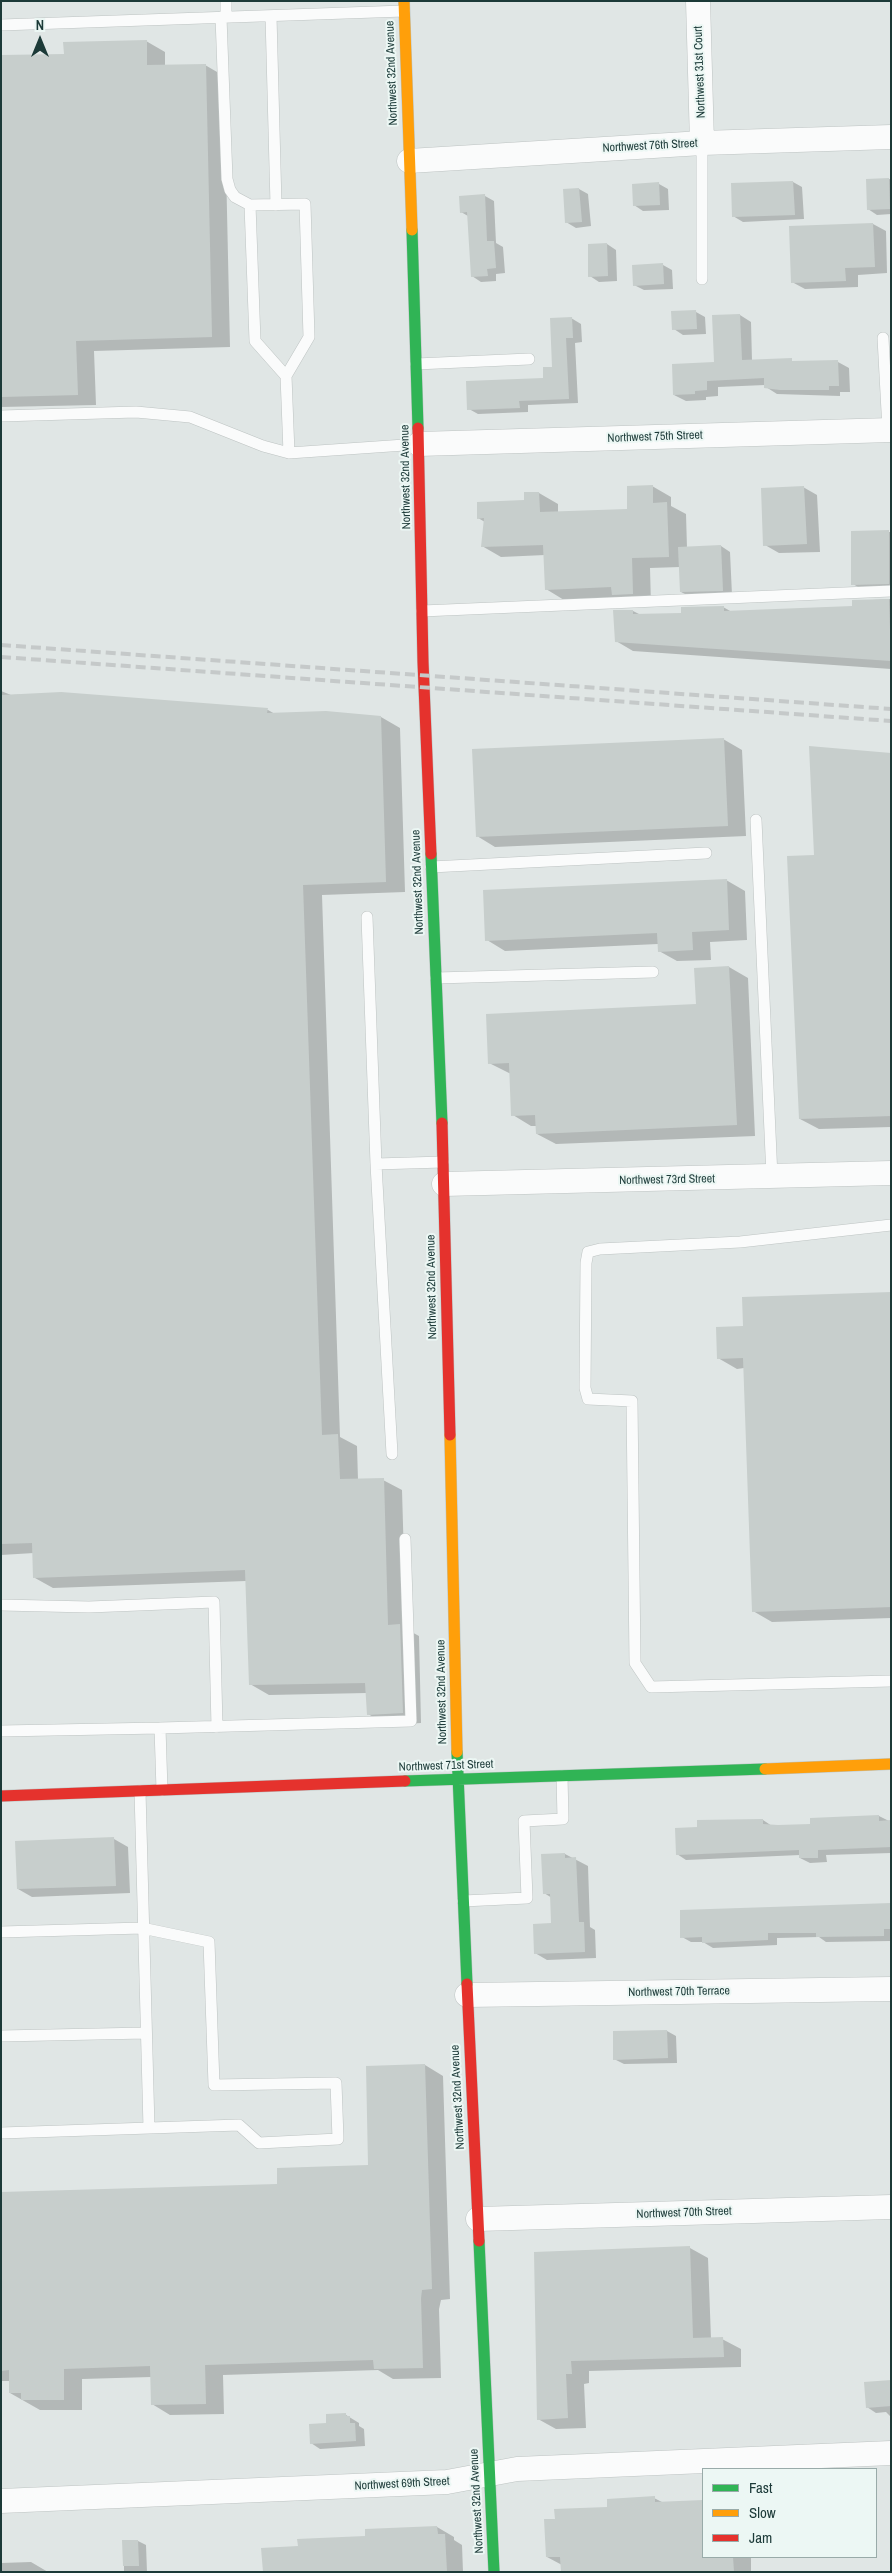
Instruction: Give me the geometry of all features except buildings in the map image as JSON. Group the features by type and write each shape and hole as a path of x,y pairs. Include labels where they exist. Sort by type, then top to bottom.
{"main road":[{"name":"Northwest 32nd Avenue","path":"404,6 419,444 422,611 443,1173 458,1779 494,2572"},
{"name":"Northwest 71st Street","path":"1,1796 891,1764"}],"street":[{"name":"Northwest 31st Court","path":"698,1 702,143"},
{"name":"Northwest 76th Street","path":"409,161 702,143 891,137"},
{"name":"Northwest 75th Street","path":"419,444 890,430"},
{"name":"Northwest 73rd Street","path":"443,1173 772,1177 891,1172"},
{"name":"Northwest 70th Terrace","path":"467,1995 891,1989"},
{"name":"Northwest 70th Street","path":"478,2219 891,2207"},
{"name":"Northwest 69th Street","path":"1,2501 447,2482 517,2470 891,2454"}],"lane":[{"path":"226,1 224,17 227,179 235,197 250,206 304,204 309,337 286,376 289,453"},
{"path":"1,25 271,16 404,6"},
{"path":"271,16 276,204"},
{"path":"702,143 702,279"},
{"path":"250,206 255,341 286,376"},
{"path":"883,338 890,430"},
{"path":"416,364 529,359"},
{"path":"1,416 136,412 190,418 263,446 289,453 419,444"},
{"path":"422,611 891,591"},
{"path":"756,820 772,1177"},
{"path":"431,867 706,853"},
{"path":"367,917 376,1164 392,1454"},
{"path":"436,978 653,972"},
{"path":"376,1164 443,1173"},
{"path":"891,1225 740,1242 600,1249 588,1252 586,1263 585,1388 588,1400 632,1401 635,1663 651,1687 891,1681"},
{"path":"1,1731 411,1721 405,1539"},
{"path":"1,1605 89,1607 214,1602 217,1727"},
{"path":"160,1728 162,1790"},
{"path":"463,1901 527,1898 524,1821 563,1819 562,1776"},
{"path":"140,1791 148,2128"},
{"path":"1,1932 142,1928 209,1942 214,2085 336,2083 338,2140 259,2143 239,2125 1,2133"},
{"path":"1,2036 146,2033"}],"railway":[{"path":"1,645 891,709"},
{"path":"1,657 891,721"}],"traffic: fast":[{"path":"412,230 418,428"},
{"path":"431,854 442,1123"},
{"path":"457,1752 467,1984"},
{"path":"405,1781 765,1769"},
{"path":"479,2241 494,2572"}],"traffic: slow":[{"path":"404,1 412,230"},
{"path":"450,1435 457,1752"},
{"path":"765,1769 891,1764"}],"traffic: jam":[{"path":"418,428 423,662 431,854"},
{"path":"442,1123 450,1435"},
{"path":"1,1796 405,1781"},
{"path":"467,1984 479,2241"}]}
